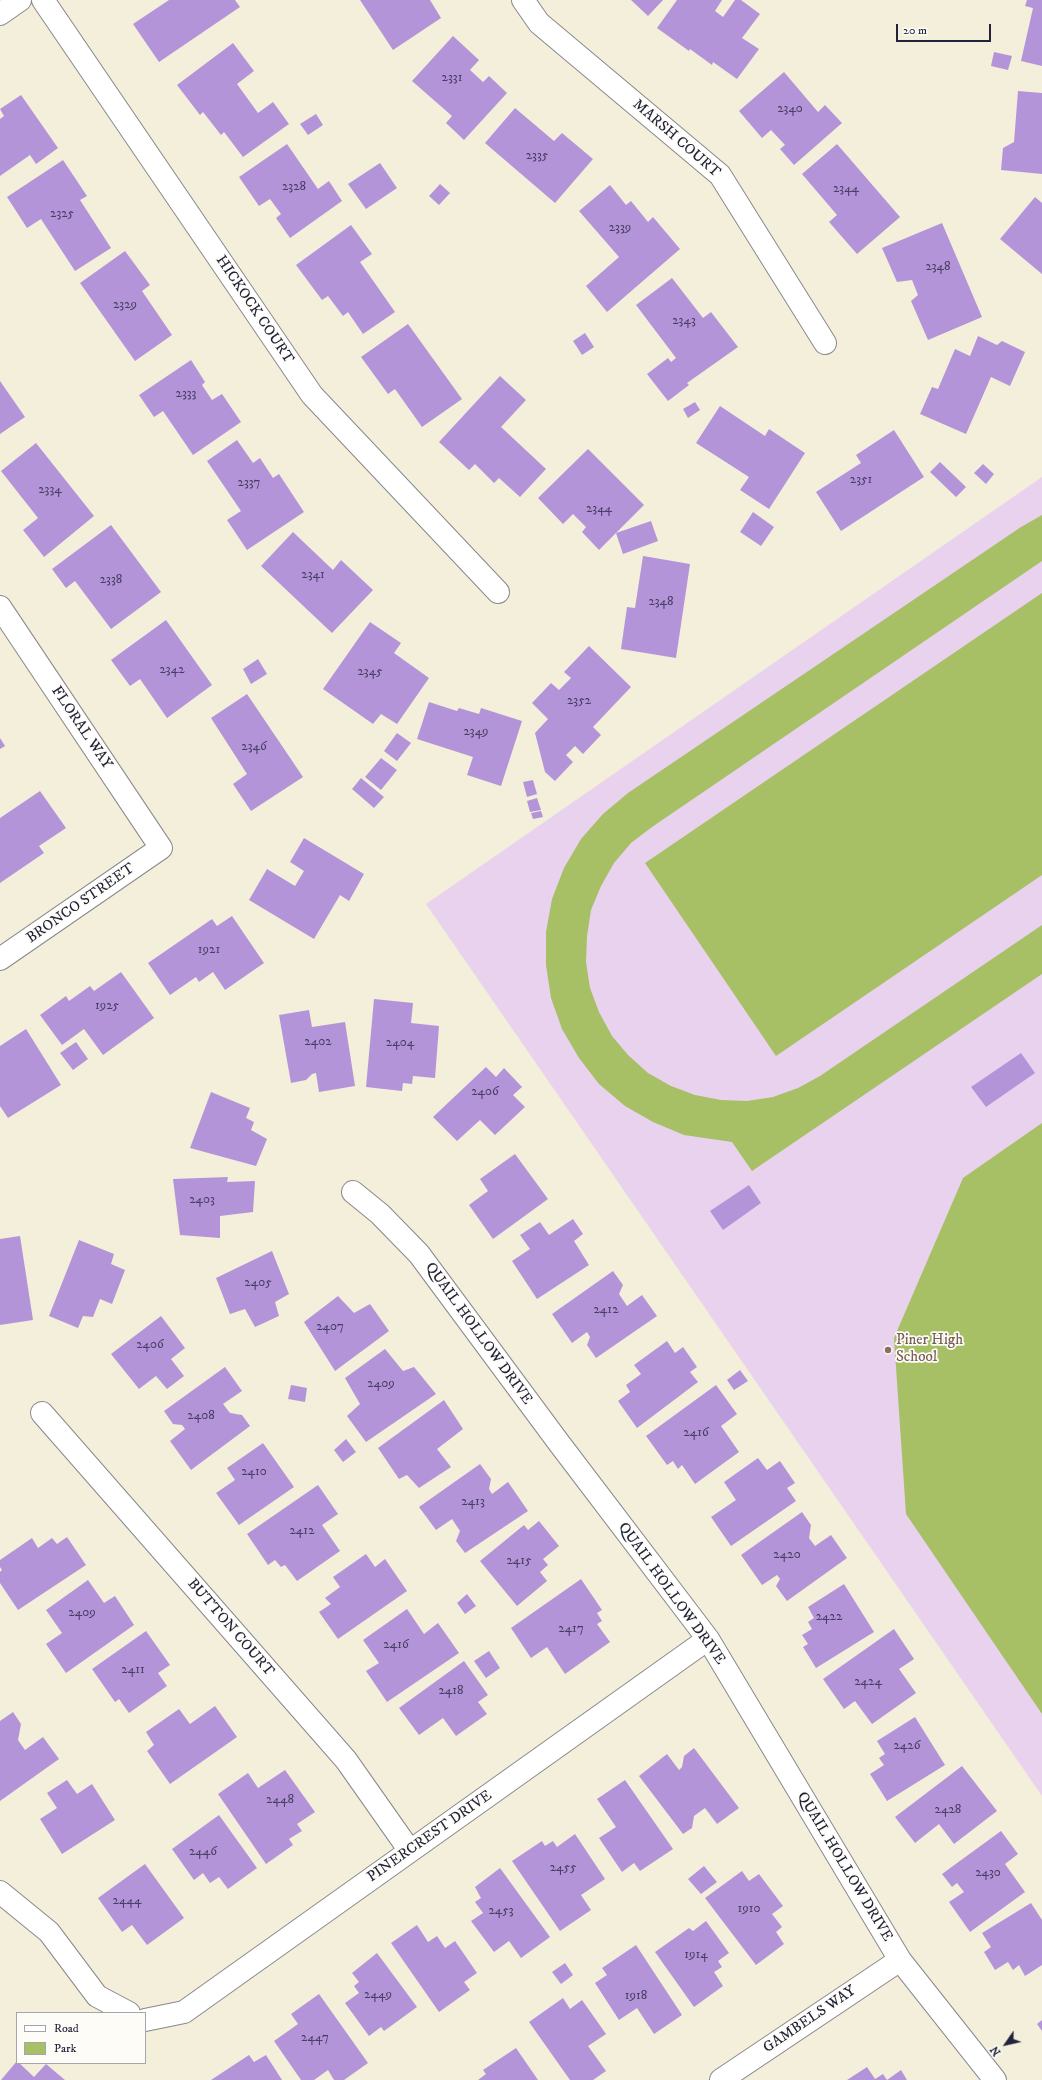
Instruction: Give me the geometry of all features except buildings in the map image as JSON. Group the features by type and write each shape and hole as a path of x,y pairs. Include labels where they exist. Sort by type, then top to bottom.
{"street":[{"path":"0,14 20,0"},
{"name":"HICKOCK COURT","path":"43,0 312,395 498,592"},
{"name":"MARSH COURT","path":"523,0 539,23 720,175 825,343"},
{"name":"FLORAL WAY","path":"0,607 161,848"},
{"name":"BRONCO STREET","path":"0,959 161,848"},
{"name":"QUAIL HOLLOW DRIVE","path":"353,1192 380,1214 419,1254 559,1443 708,1639 900,1960 995,2080"},
{"name":"BUTTON COURT","path":"42,1413 346,1760 410,1851"},
{"name":"PINERCREST DRIVE","path":"146,2020 184,2012 708,1639"},
{"path":"0,1892 49,1932 97,1996 127,2012"},
{"name":"GAMBELS WAY","path":"721,2080 900,1960"}],"shaded area":[{"name":"Piner High School","path":"1042,477 1042,1796 426,904"}],"green space":[{"path":"1042,515 1042,561 652,827 631,843 614,863 601,886 591,910 587,936 586,962 590,988 599,1012 612,1036 628,1055 648,1073 671,1086 695,1095 721,1100 747,1101 773,1097 798,1088 820,1076 1042,925 1042,974 752,1171 732,1142 684,1135 653,1122 625,1106 599,1084 579,1058 562,1029 551,998 546,965 546,932 552,899 564,868 581,839 603,814 628,793 1021,527"},
{"path":"1042,593 1042,875 776,1056 645,863"},
{"path":"1042,1123 1042,1714 906,1514 894,1338 963,1178"}],"place":[{"name":"Piner High School","path":"888,1350"}]}
